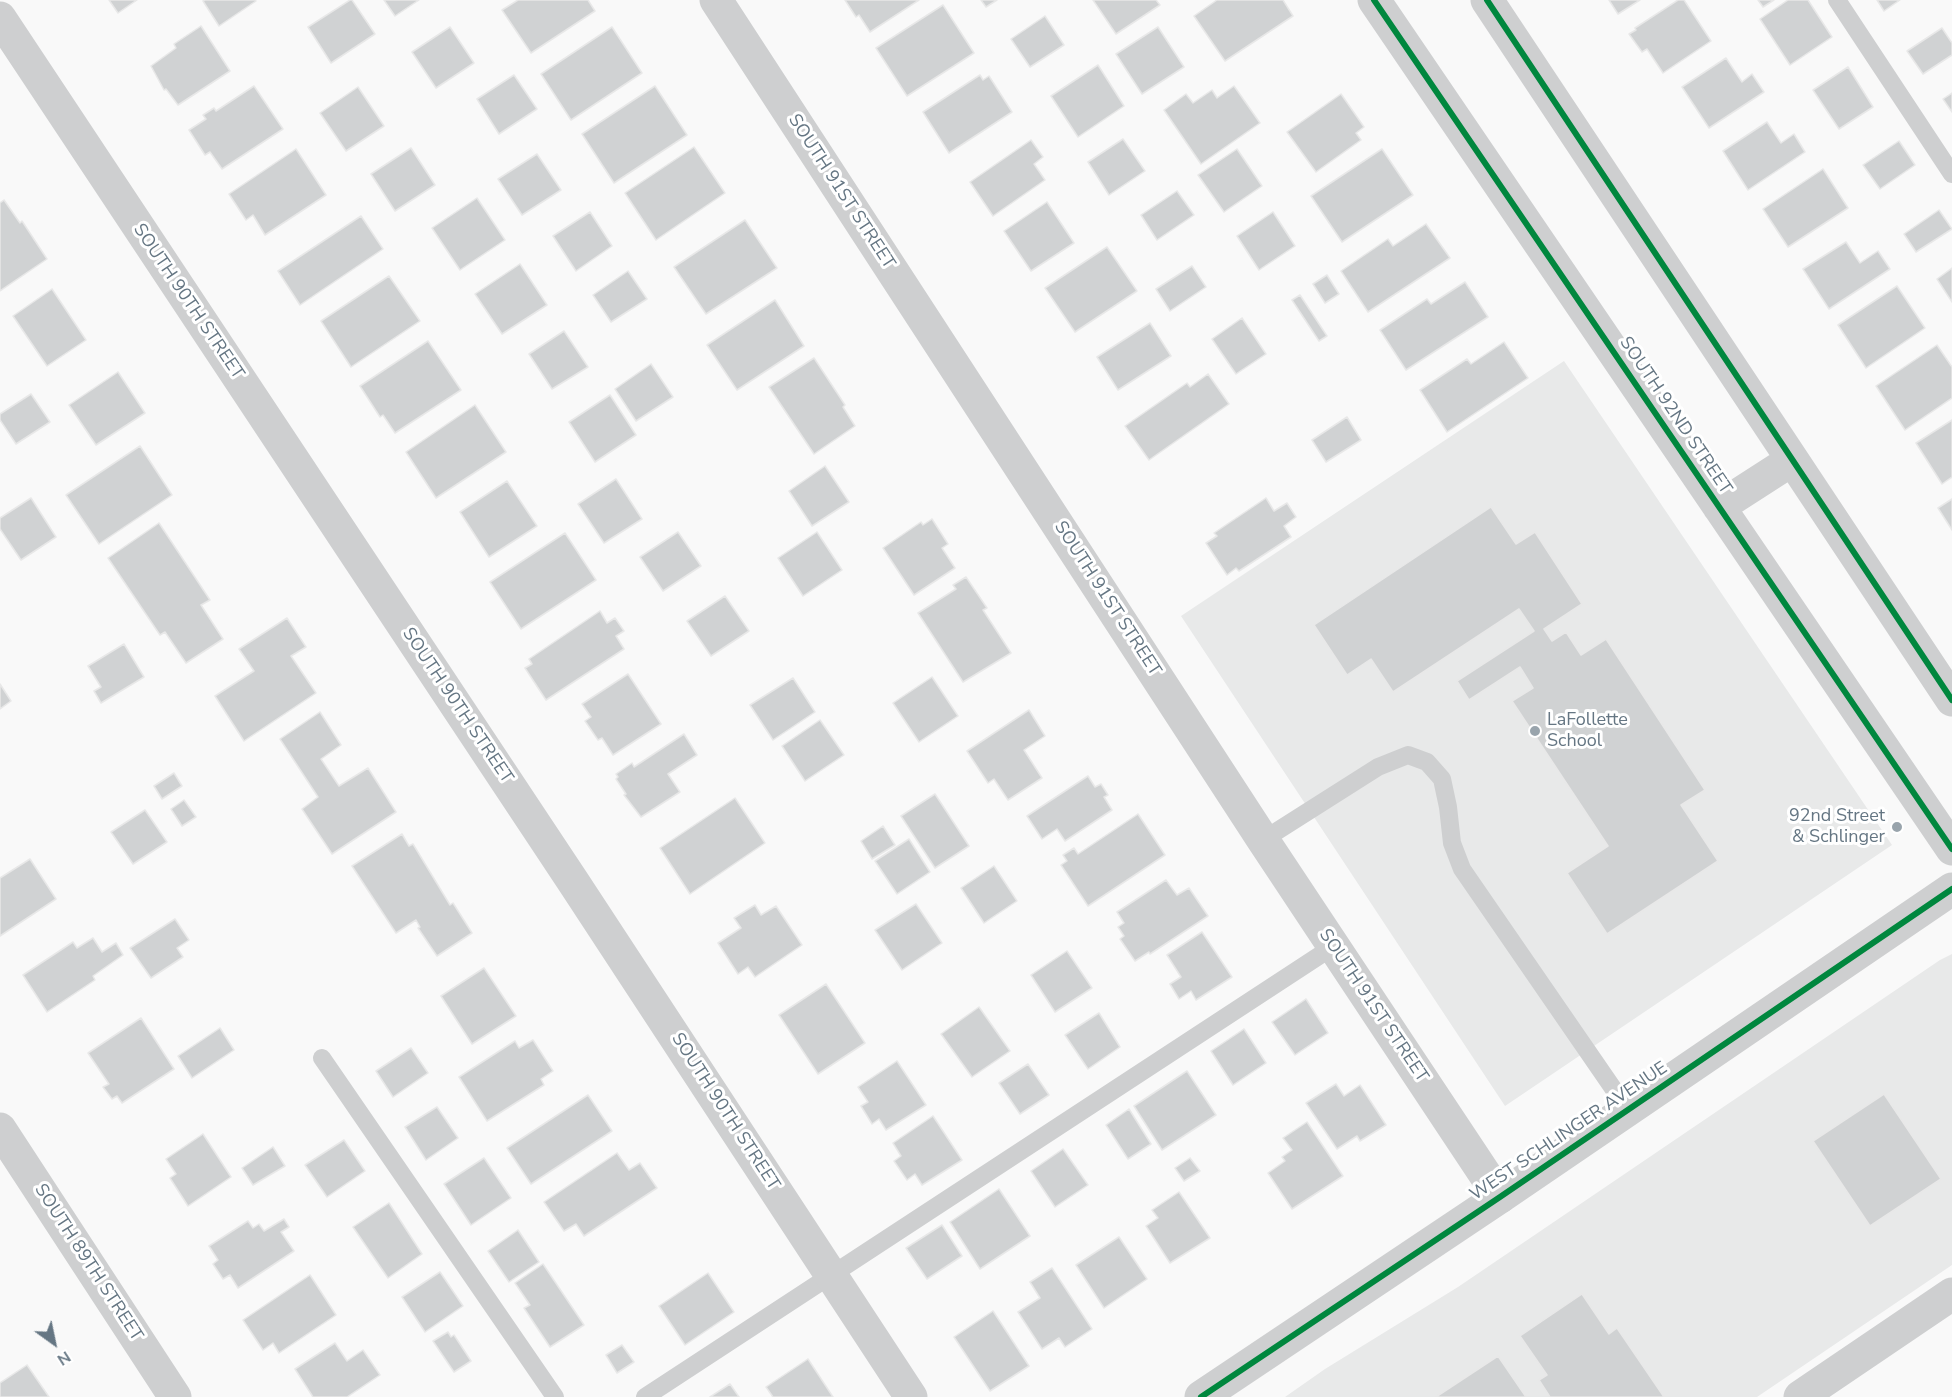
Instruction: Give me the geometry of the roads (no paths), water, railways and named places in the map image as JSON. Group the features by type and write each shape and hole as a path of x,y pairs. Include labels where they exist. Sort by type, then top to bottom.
{"street":[{"name":"SOUTH 91ST STREET","path":"716,0 1263,840 1500,1197"},
{"name":"SOUTH 92ND STREET","path":"1374,0 1952,849"},
{"path":"1486,0 1952,700"},
{"name":"SOUTH 90TH STREET","path":"0,18 581,893 911,1397"},
{"path":"1719,507 1792,460"},
{"name":"WEST SCHLINGER AVENUE","path":"1201,1397 1500,1197 1952,889"},
{"name":"SOUTH 89TH STREET","path":"0,1129 175,1397"},
{"path":"1800,1397 1952,1294"}],"lane":[{"path":"1838,0 1952,174"},
{"path":"1263,840 1378,767 1407,755 1427,762 1442,779 1452,843 1462,869 1628,1110"},
{"path":"645,1397 1334,946"},
{"path":"322,1058 555,1397"}],"place":[{"name":"LaFollette School","path":"1535,731"},
{"name":"92nd Street & Schlinger","path":"1897,827"}]}
